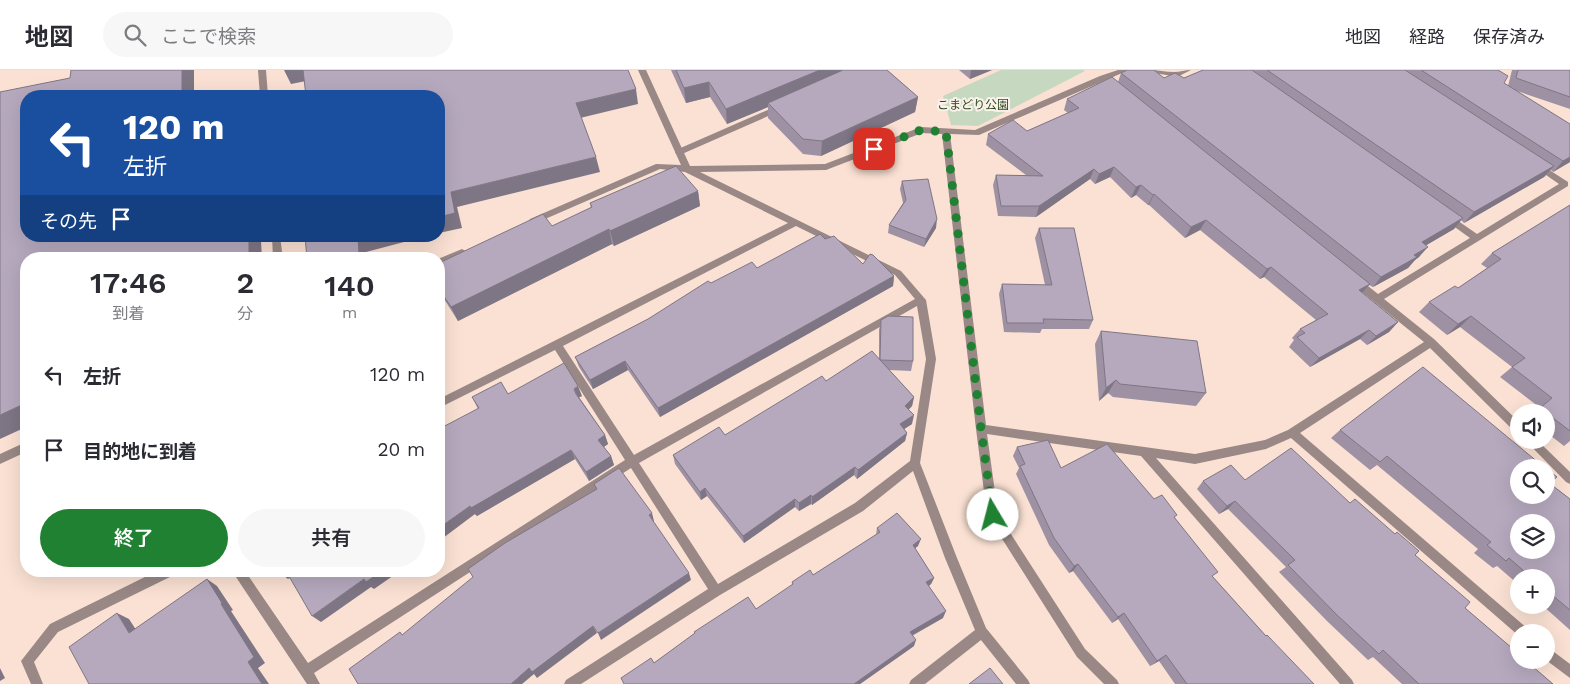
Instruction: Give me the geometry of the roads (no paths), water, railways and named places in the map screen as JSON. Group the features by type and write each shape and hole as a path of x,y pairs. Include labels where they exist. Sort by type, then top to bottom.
{"street":[{"path":"262,70 264,90"},
{"path":"642,70 687,169 898,273 921,300 931,359 915,463 951,558 982,632 1024,684"},
{"path":"1093,70 1110,84"},
{"path":"527,224 659,166 687,169 826,167 921,130 976,133 1125,70"},
{"path":"1153,70 1177,74 1187,70"},
{"path":"679,152 787,105"},
{"path":"946,132 993,515 1081,653 1113,684"},
{"path":"1377,299 1565,184 1533,163"},
{"path":"1437,210 1477,238"},
{"path":"445,401 795,223"},
{"path":"445,259 474,247"},
{"path":"1347,275 1431,342 1510,420"},
{"path":"306,671 631,462 921,300"},
{"path":"981,429 1195,458 1266,444 1292,433 1431,342"},
{"path":"557,345 716,591"},
{"path":"1292,433 1514,624"},
{"path":"1539,449 1570,478"},
{"path":"0,460 20,451"},
{"path":"1143,451 1348,684"},
{"path":"570,684 716,591 859,507 915,463"},
{"path":"37,684 27,661 54,628 158,577"},
{"path":"242,577 314,684"},
{"path":"915,684 982,632"},
{"path":"1555,660 1570,672"}],"park label":[{"name":"こまどり公園","path":"973,105"}]}
